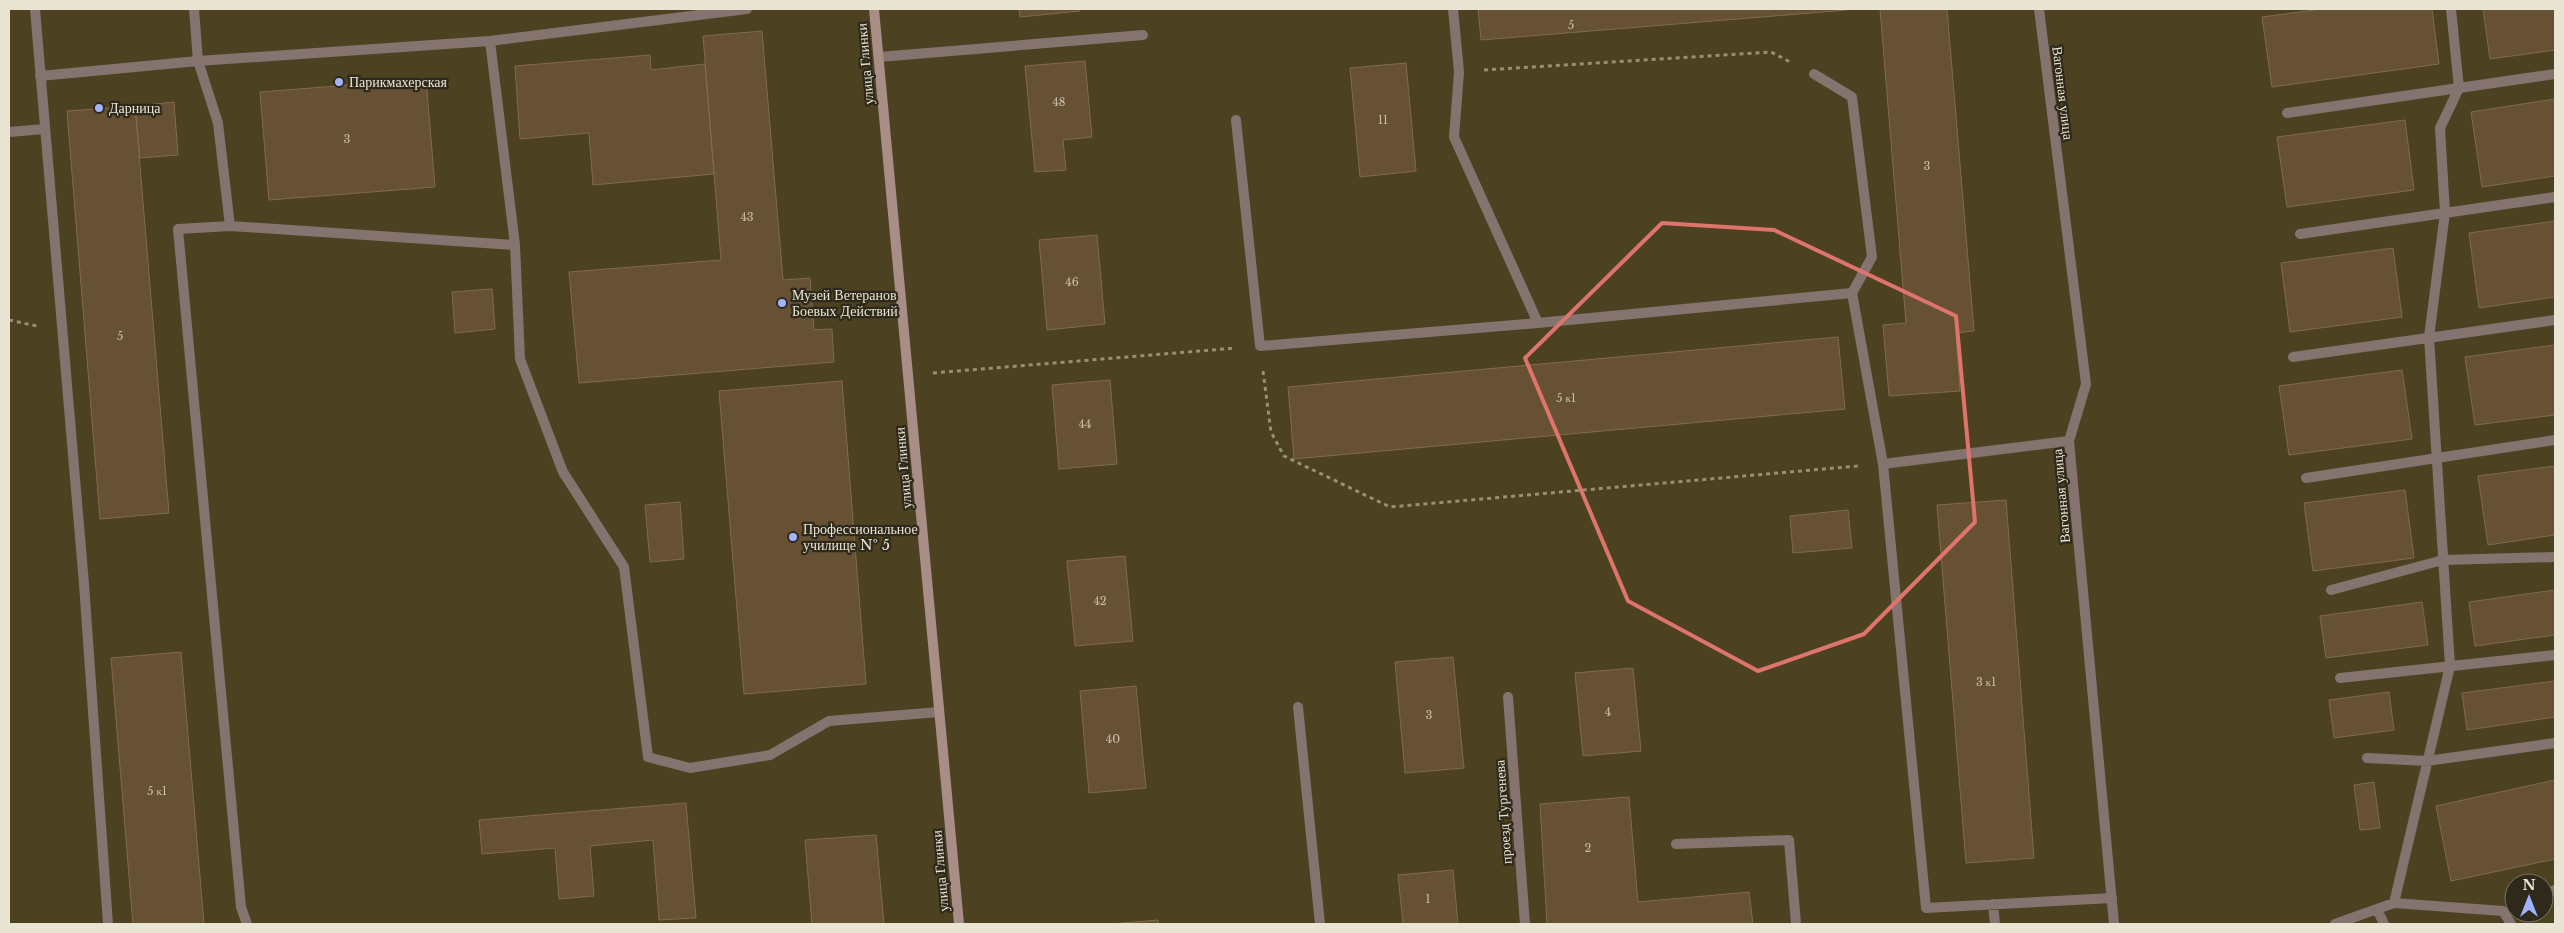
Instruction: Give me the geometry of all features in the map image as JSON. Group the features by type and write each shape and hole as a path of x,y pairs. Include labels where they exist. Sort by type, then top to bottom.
{"street":[{"path":"35,9 83,574 108,924"},
{"path":"194,9 198,60 218,123 230,226"},
{"path":"40,76 198,60 490,41 748,9"},
{"name":"улица Глинки","path":"874,9 959,924"},
{"path":"1453,9 1459,72 1454,137 1538,324"},
{"name":"Вагонная улица","path":"2038,9 2086,384 2069,441 2114,924"},
{"path":"2394,902 2450,666 2429,337 2445,213 2440,128 2459,88 2451,9"},
{"path":"879,57 1143,35"},
{"path":"490,41 515,245 520,359 564,472 624,567 648,758 690,768 770,755 829,721 939,712"},
{"path":"1814,74 1852,97 1872,257 1852,293 1883,464 1926,908 2112,898"},
{"path":"2288,113 2555,74"},
{"path":"1236,120 1260,346 1538,324 1852,293"},
{"path":"9,132 44,129"},
{"path":"2300,234 2555,196"},
{"path":"247,924 240,897 178,229 230,226 515,245"},
{"path":"2293,357 2555,320"},
{"path":"2306,478 2555,440"},
{"path":"1883,464 2069,441"},
{"path":"2331,590 2443,560 2555,557"},
{"path":"2340,678 2555,655"},
{"name":"проезд Тургенева","path":"1508,697 1525,924"},
{"path":"1298,707 1320,924"},
{"path":"2367,758 2427,761 2555,743"},
{"path":"1676,844 1789,840 1796,924"},
{"path":"2335,924 2394,902 2503,911 2511,924"},
{"path":"1993,904 1995,924"},
{"path":"2377,909 2384,924"}],"path":[{"path":"1459,72 1771,52 1814,74"},
{"path":"908,375 1260,346 1270,432 1284,456 1390,507 1883,464"}],"highlighted area":[{"path":"1662,223 1774,230 1956,316 1975,522 1864,634 1758,671 1628,601 1525,358"}],"building":[{"path":"1019,9 1079,9 1080,11 1020,17"},
{"path":"1478,9 1847,9 1847,10 1481,40"},
{"path":"1880,9 1947,9 1974,331 1956,333 1960,391 1889,396 1883,325 1906,323"},
{"path":"2322,9 2432,9 2439,64 2272,87 2262,17"},
{"path":"2483,9 2555,9 2555,50 2490,59"},
{"path":"762,31 783,280 810,278 814,330 832,329 834,362 579,383 569,272 721,260 703,36"},
{"path":"650,55 651,70 705,64 714,174 593,185 589,133 520,139 515,66"},
{"path":"1085,61 1092,137 1063,140 1066,170 1035,172 1025,66"},
{"path":"1406,63 1416,171 1360,177 1350,68"},
{"path":"426,79 435,187 269,200 260,92"},
{"path":"2555,99 2555,176 2482,187 2471,112"},
{"path":"174,102 178,155 140,158 135,106"},
{"path":"135,106 169,513 100,519 67,111"},
{"path":"2405,120 2414,190 2287,207 2277,137"},
{"path":"2555,221 2555,297 2479,308 2469,233"},
{"path":"1097,235 1105,324 1047,330 1039,240"},
{"path":"2393,248 2402,317 2290,332 2281,263"},
{"path":"492,289 495,329 455,333 452,292"},
{"path":"1838,337 1845,409 1294,459 1288,387"},
{"path":"2555,345 2555,415 2475,425 2465,357"},
{"path":"2402,370 2412,439 2289,455 2279,386"},
{"path":"1110,380 1117,464 1059,469 1052,385"},
{"name":"Профессиональное училище № 5","path":"842,381 866,684 744,694 719,391"},
{"path":"2555,466 2555,535 2488,545 2478,476"},
{"path":"2405,490 2414,558 2313,571 2304,503"},
{"path":"2006,500 2034,858 1966,863 1937,505"},
{"path":"680,502 684,559 650,562 645,505"},
{"path":"1848,510 1852,548 1793,553 1790,516"},
{"path":"1125,556 1133,641 1075,646 1067,561"},
{"path":"2555,590 2555,635 2475,646 2469,602"},
{"path":"2422,602 2428,645 2326,658 2320,616"},
{"path":"181,652 204,924 133,924 111,658"},
{"path":"1453,657 1464,768 1405,773 1395,662"},
{"path":"1633,668 1641,751 1583,756 1575,673"},
{"path":"2555,681 2555,717 2467,730 2462,693"},
{"path":"1136,686 1146,788 1089,793 1080,691"},
{"path":"2389,692 2394,730 2334,738 2329,700"},
{"path":"2555,780 2555,859 2451,881 2436,806"},
{"path":"2374,782 2380,828 2360,830 2354,785"},
{"path":"1629,797 1638,902 1749,892 1753,924 1547,924 1540,804"},
{"path":"686,803 696,918 659,920 653,840 590,846 594,896 559,899 555,848 482,854 479,820"},
{"path":"876,835 884,924 812,924 805,840"},
{"path":"1453,870 1458,924 1403,924 1398,875"},
{"path":"1158,920 1158,924 1111,924"}],"place":[{"name":"Парикмахерская","path":"339,82"},
{"name":"Дарница","path":"99,108"},
{"name":"Музей Ветеранов Боевых Действий","path":"782,303"},
{"name":"Профессиональное училище № 5","path":"793,537"}]}
